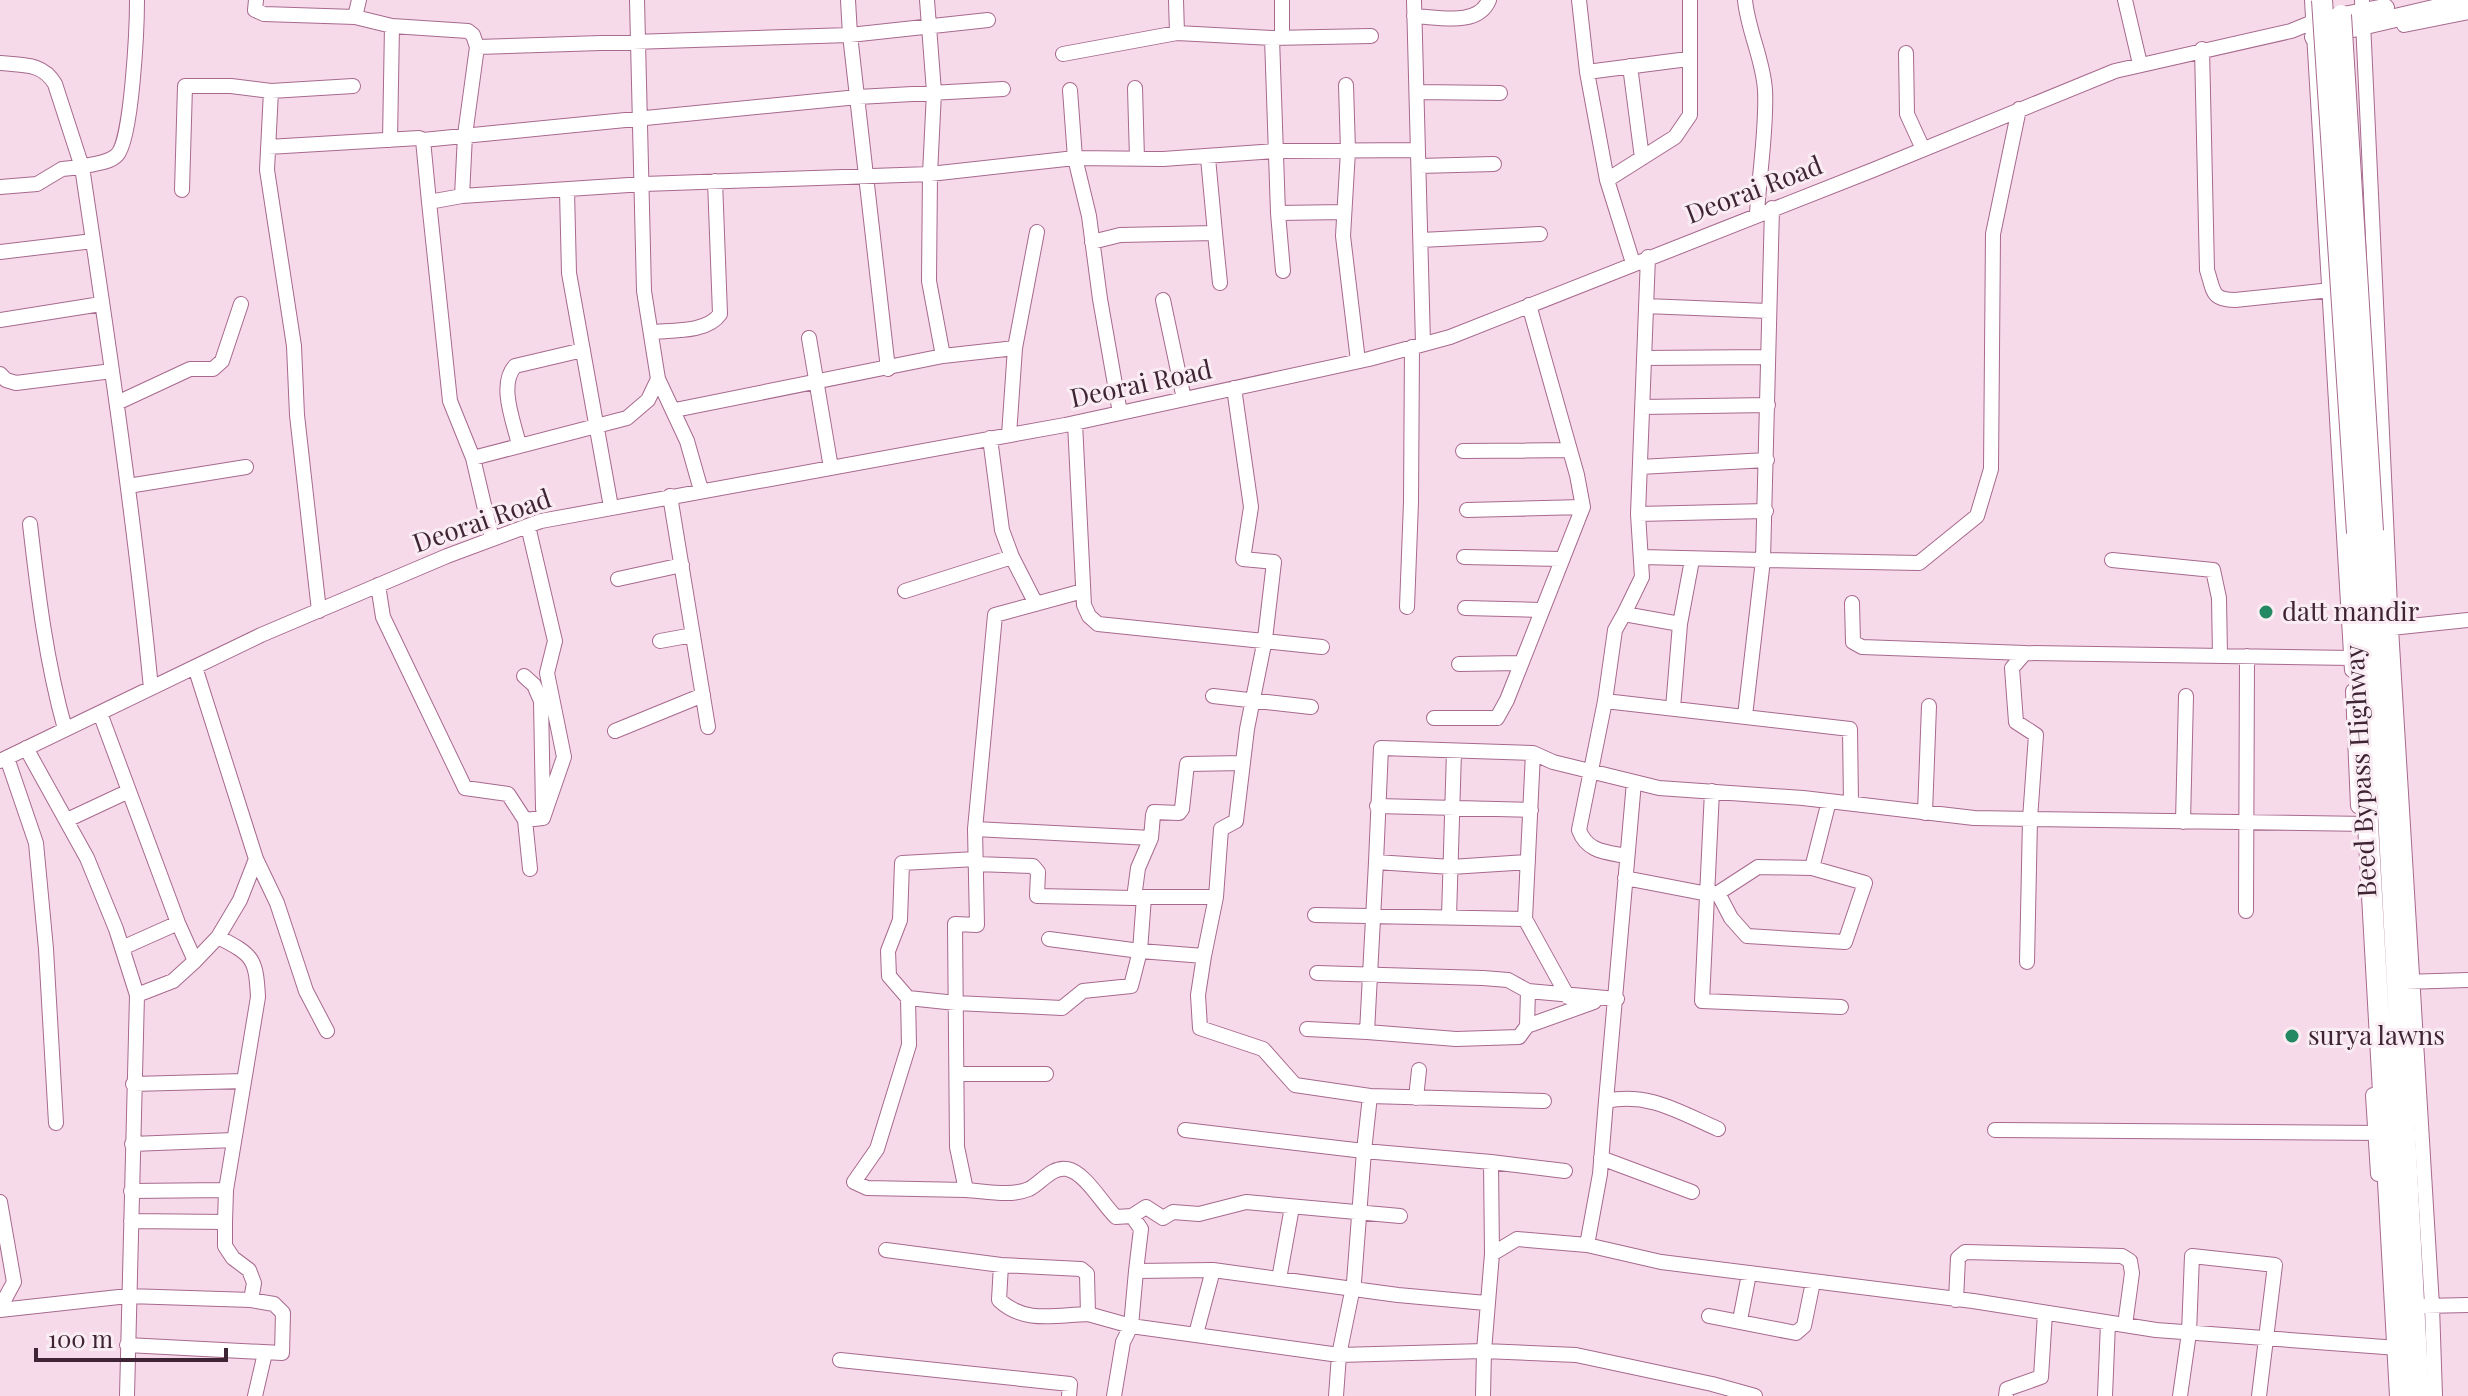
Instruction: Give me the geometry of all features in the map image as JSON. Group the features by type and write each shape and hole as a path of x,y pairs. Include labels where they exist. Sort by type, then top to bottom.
{"highway":[{"name":"Beed Bypass Highway","path":"2322,0 2365,532 2406,982 2424,1306 2419,1396"},
{"name":"Beed Bypass Highway","path":"2340,0 2365,532 2363,824 2380,1133 2400,1396"}],"main road":[{"path":"2363,18 2418,0"},
{"path":"2313,30 2363,18 2468,1"}],"street":[{"path":"0,187 37,184 62,169 108,161 118,154 124,144 130,102 137,0"},
{"path":"256,0 255,10 264,14 355,17 392,26 468,31 473,35 477,47 465,135 462,196"},
{"path":"355,17 359,0"},
{"path":"637,0 644,184 644,291 658,379 675,410 701,490"},
{"path":"848,0 888,369"},
{"path":"927,0 934,92 929,281 943,356"},
{"path":"1176,0 1177,33"},
{"path":"1282,0 1277,38 1276,151 1283,271"},
{"path":"1407,607 1421,240 1414,0"},
{"path":"1414,16 1474,18 1485,10 1489,0"},
{"path":"1579,0 1587,72 1607,180 1633,263"},
{"path":"1607,180 1675,137 1690,115 1690,0"},
{"path":"1745,0 1747,22 1761,63 1765,92 1757,214"},
{"path":"2125,0 2140,64"},
{"path":"1367,1032 1381,748 1533,753 1553,762 1659,788 1851,803 1974,818 2363,824 2312,0"},
{"path":"2468,12 2363,18 2406,982 2468,980"},
{"path":"477,47 850,35 988,20"},
{"path":"390,140 392,26"},
{"name":"Deorai Road","path":"4,759 319,611 528,526 701,490 1075,423 1358,361 1450,337 2115,71 2202,49 2291,31 2313,30"},
{"path":"1063,54 1177,33 1277,38 1371,36"},
{"path":"2202,49 2207,270 2216,296 2222,300 2235,300 2331,290"},
{"path":"1906,53 1907,114 1923,149"},
{"path":"1587,72 1688,59"},
{"path":"0,63 35,66 49,74 82,167 128,486 151,688"},
{"path":"1630,66 1642,158"},
{"path":"1346,85 1348,151 1343,236 1358,361"},
{"path":"182,190 185,86 231,86 271,91 353,86"},
{"path":"1135,88 1137,159"},
{"path":"268,147 423,140 858,97 1003,89"},
{"path":"1070,90 1075,158 1120,413"},
{"path":"271,91 267,170 294,346 297,415 319,611"},
{"path":"1417,92 1500,93"},
{"path":"1642,557 1919,563 1977,516 1991,469 1993,234 2019,109"},
{"path":"423,140 450,401 473,458 492,539"},
{"path":"429,202 462,196 644,184 930,174 1075,158 1208,158 1276,151 1418,150"},
{"path":"1208,158 1220,283"},
{"path":"1419,166 1494,164"},
{"path":"651,332 705,326 714,323 720,314 715,181"},
{"path":"567,191 569,273 611,507"},
{"path":"1745,716 1766,511 1772,208"},
{"path":"1278,213 1344,212"},
{"path":"1009,435 1015,348 1037,232"},
{"path":"1092,242 1120,235 1215,233"},
{"path":"1421,240 1540,234"},
{"path":"0,252 93,241"},
{"path":"1626,856 1594,849 1583,842 1579,830 1605,701 1615,630 1642,577 1638,514 1648,257"},
{"path":"1163,300 1184,399"},
{"path":"0,320 101,304"},
{"path":"117,403 190,369 213,369 222,361 241,304"},
{"path":"1434,718 1497,718 1507,700 1583,507 1529,305"},
{"path":"1646,306 1768,311"},
{"path":"809,338 831,468"},
{"path":"675,410 943,356 1015,348"},
{"path":"519,445 507,386 509,373 515,366 583,350"},
{"path":"1644,358 1768,357"},
{"path":"0,374 16,383 112,371"},
{"path":"473,458 627,418 648,400 658,379"},
{"path":"1234,388 1251,507 1243,559 1274,562 1236,821 1221,829 1216,897 1198,995 1200,1028 1263,1049 1295,1085 1370,1096 1544,1101"},
{"path":"1642,407 1768,405"},
{"path":"1075,423 1084,605 1089,616 1098,624 1322,647"},
{"path":"990,438 1000,517 1012,557 1036,604"},
{"path":"1463,451 1570,450"},
{"path":"1640,467 1767,460"},
{"path":"128,486 246,467"},
{"path":"670,496 708,727"},
{"path":"1467,510 1583,507"},
{"path":"1638,514 1766,511"},
{"path":"30,524 40,619 51,681 65,729"},
{"path":"528,526 555,641 547,673 564,757 543,818"},
{"path":"905,591 1012,557"},
{"path":"1464,557 1561,559"},
{"path":"1673,708 1680,624 1692,560"},
{"path":"2112,560 2213,570 2219,598 2220,656"},
{"path":"618,579 682,565"},
{"path":"378,585 383,617 465,788 508,794 525,820 530,869"},
{"path":"966,1190 957,1147 955,924 977,925 975,829 995,615 1083,591"},
{"path":"1852,603 1851,636 1853,642 1862,647 2352,658"},
{"path":"1465,608 1541,610"},
{"path":"1624,614 1680,624"},
{"path":"2391,628 2468,620"},
{"path":"660,641 693,635"},
{"path":"2025,653 2012,668 2016,722 2036,735 2030,819 2027,962"},
{"path":"2246,911 2247,656"},
{"path":"1459,664 1521,663"},
{"path":"195,667 256,859 277,903 306,991 327,1031"},
{"path":"524,676 534,685 541,701 543,818"},
{"path":"615,731 703,695"},
{"path":"1213,696 1311,707"},
{"path":"2183,822 2186,696"},
{"path":"1605,701 1850,729 1851,803"},
{"path":"1925,813 1929,706"},
{"path":"100,713 195,961"},
{"path":"26,748 87,858 137,995 127,1396"},
{"path":"1449,917 1454,751"},
{"path":"1533,753 1525,919 1568,997"},
{"path":"4,759 36,843 46,949 56,1123"},
{"path":"908,998 1062,1008 1083,991 1131,986 1140,951 1138,868 1151,838 1154,812 1179,813 1182,809 1187,764 1243,763"},
{"path":"1587,1245 1601,1158 1609,999 1634,782"},
{"path":"67,820 129,791"},
{"path":"1712,791 1713,894 1702,1001 1841,1007"},
{"path":"1812,868 1829,801"},
{"path":"1377,806 1531,810"},
{"path":"525,820 543,818"},
{"path":"975,829 1151,838"},
{"path":"137,995 173,981 218,937 240,900 256,859"},
{"path":"1216,897 1037,896 1038,872 1033,866 976,862 902,863 900,920 888,951 889,976 908,998 906,1056 877,1149 854,1182 867,1188 1017,1193 1031,1188 1056,1170 1067,1169 1084,1181 1116,1217 1132,1216 1146,1207 1163,1218 1173,1212 1199,1214 1246,1202 1400,1216"},
{"path":"1376,862 1451,867 1528,862"},
{"path":"1625,878 1713,894 1758,867 1812,868 1865,883 1845,942 1747,936 1713,894"},
{"path":"1315,915 1525,919"},
{"path":"122,948 178,923"},
{"path":"218,937 244,951 256,968 258,997 226,1190 225,1222 225,1246 233,1258 249,1270 254,1283 251,1300"},
{"path":"1049,939 1204,956"},
{"path":"1317,973 1508,980 1528,991 1609,999"},
{"path":"1307,1029 1472,1039 1519,1037 1527,1026 1528,991"},
{"path":"1527,1026 1609,999"},
{"path":"1416,1098 1419,1070"},
{"path":"957,1074 1046,1074"},
{"path":"133,1084 244,1081"},
{"path":"1336,1396 1339,1355 1352,1289 1370,1096"},
{"path":"1606,1101 1629,1096 1657,1103 1718,1129"},
{"path":"1185,1130 1565,1171"},
{"path":"1995,1130 2380,1133"},
{"path":"132,1144 234,1140"},
{"path":"1601,1158 1692,1192"},
{"path":"1483,1396 1486,1303 1492,1254 1491,1162"},
{"path":"131,1191 226,1190"},
{"path":"0,1202 7,1282 0,1309 128,1296 251,1300 274,1304 283,1313 282,1353 127,1345"},
{"path":"1279,1279 1292,1207"},
{"path":"1114,1396 1123,1342 1131,1326 1141,1229 1132,1216"},
{"path":"131,1221 225,1222"},
{"path":"1492,1254 1517,1239 1587,1245 1661,1262 2108,1323 2266,1340 2394,1348 2391,1396"},
{"path":"886,1250 1001,1265 1081,1269 1087,1274 1088,1314"},
{"path":"1956,1300 1958,1258 1965,1252 2122,1256 2130,1261 2132,1273 2125,1325"},
{"path":"2180,1396 2189,1333 2192,1256 2275,1265 2259,1396"},
{"path":"1001,1265 999,1300 1012,1312 1034,1316 1088,1314 1131,1326 1339,1355 1484,1351 1576,1355 1755,1396"},
{"path":"1136,1271 1213,1270 1486,1303"},
{"path":"1196,1334 1213,1270"},
{"path":"1740,1320 1749,1274"},
{"path":"1709,1316 1796,1333 1804,1326 1813,1282"},
{"path":"2435,1396 2424,1306 2468,1305"},
{"path":"2006,1396 2007,1389 2041,1377 2045,1313"},
{"path":"2105,1396 2108,1323"},
{"path":"255,1396 265,1353"},
{"path":"840,1360 1070,1384 1069,1396"}],"place":[{"name":"datt mandir","path":"2266,612"},
{"name":"surya lawns","path":"2292,1036"}]}
